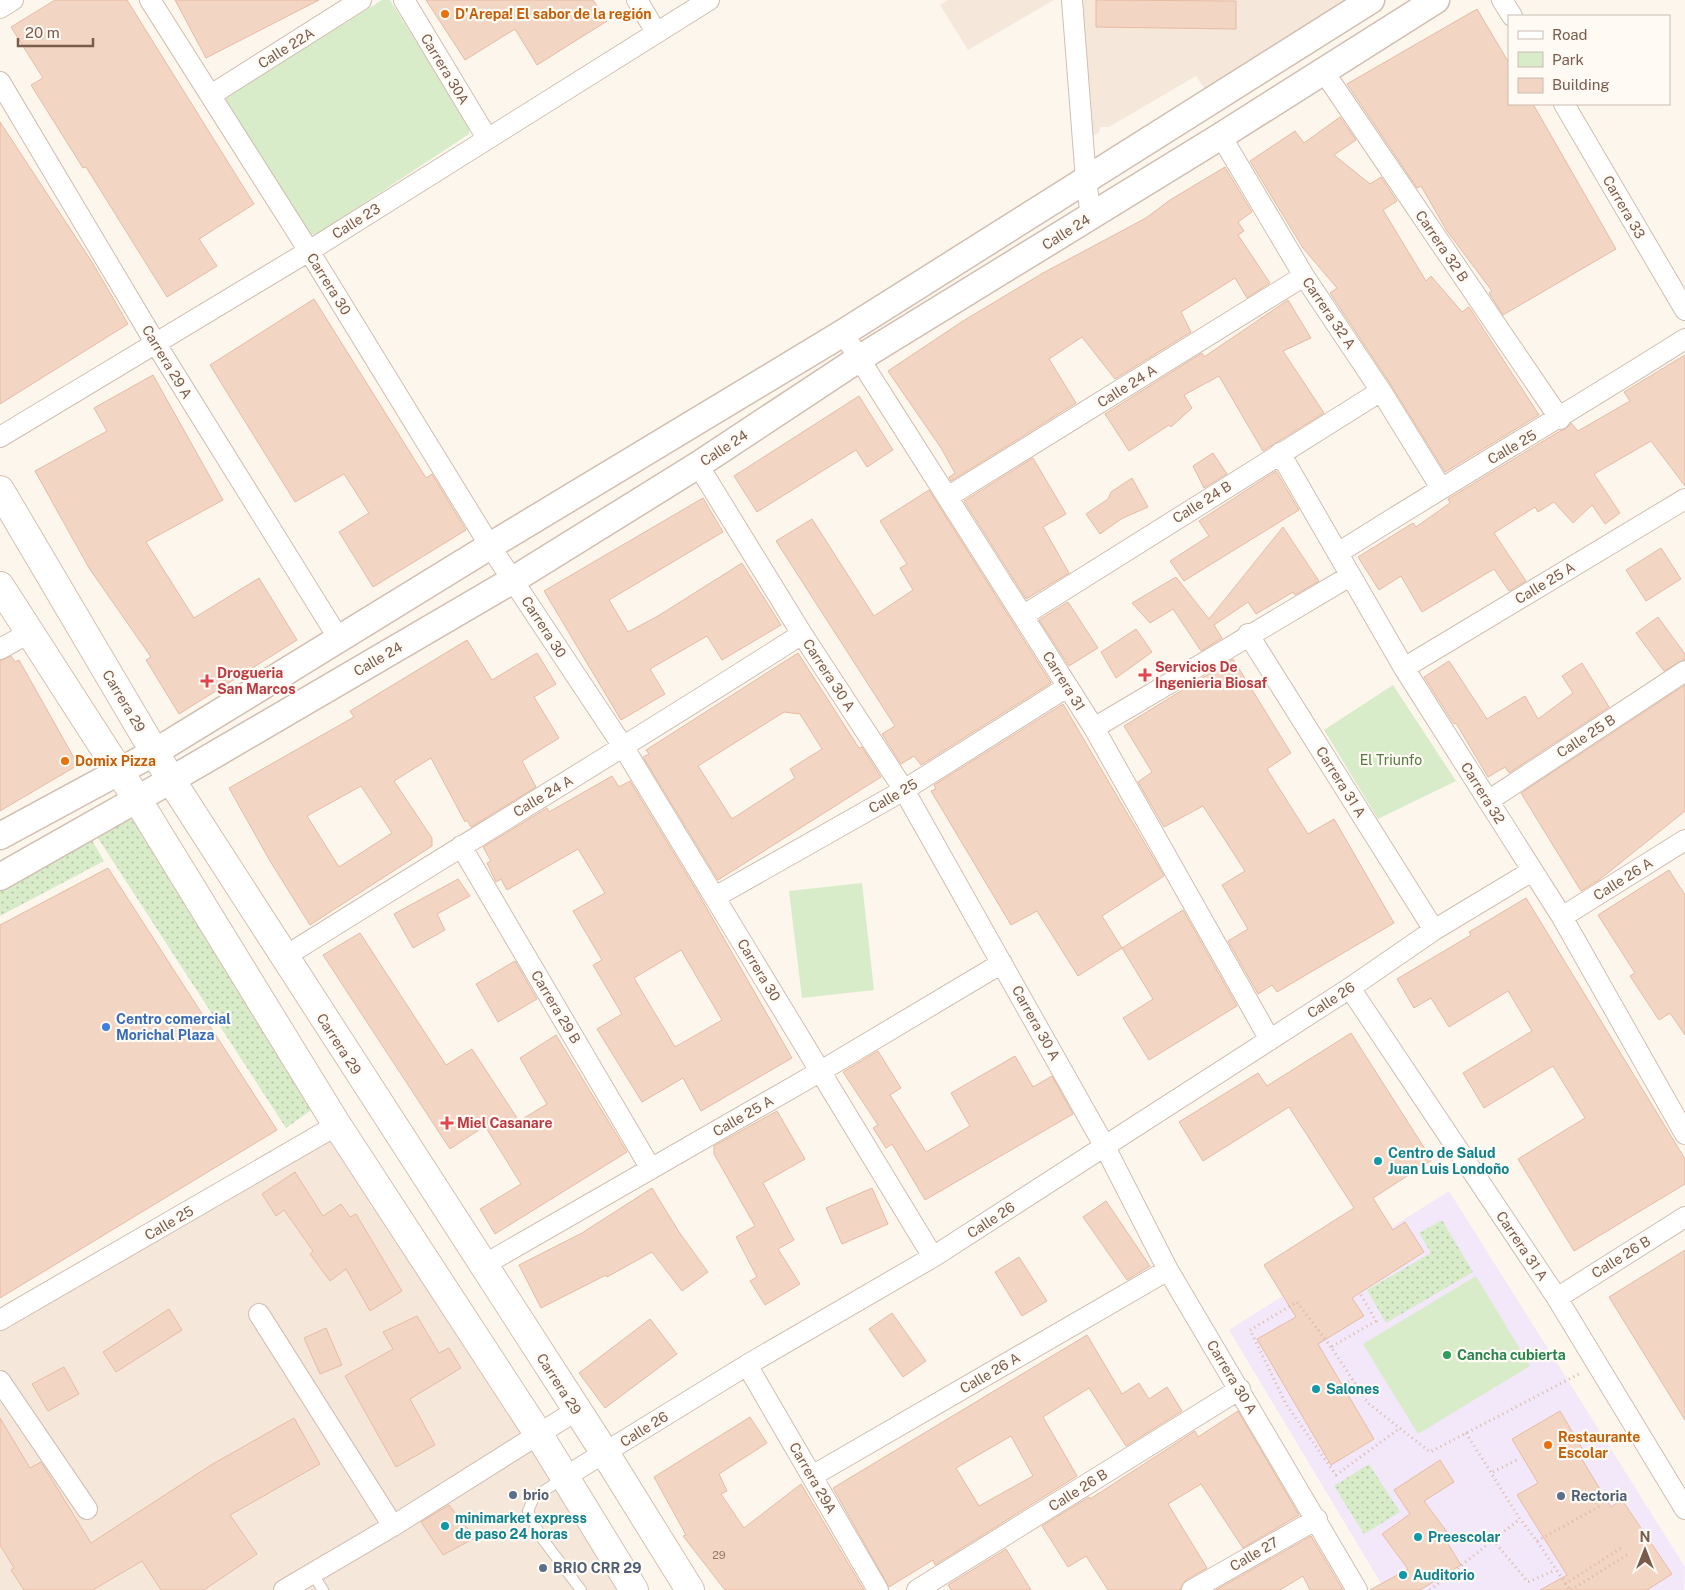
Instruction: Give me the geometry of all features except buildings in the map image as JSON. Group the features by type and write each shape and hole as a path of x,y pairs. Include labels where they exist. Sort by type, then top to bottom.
{"main road":[{"name":"Carrera 29","path":"0,490 171,780 482,1266 605,1453 690,1590"},
{"path":"0,586 137,799 337,1125 539,1435 634,1590"}],"street":[{"path":"0,8 13,0"},
{"name":"Carrera 30","path":"150,0 211,95 490,546 624,748 933,1258"},
{"name":"Calle 22A","path":"211,95 361,0"},
{"name":"Carrera 30A","path":"404,0 487,138"},
{"path":"637,0 656,32"},
{"name":"Calle 23","path":"0,437 308,251 709,0"},
{"path":"1072,0 1086,180 1091,216"},
{"path":"0,836 155,752 490,546 843,333 1371,0"},
{"name":"Calle 24","path":"0,878 513,580 698,465 860,358 1324,72 1436,0"},
{"path":"1502,0 1511,15"},
{"name":"Carrera 32 B","path":"1324,72 1560,419"},
{"name":"Carrera 29 A","path":"0,82 156,344 339,639"},
{"name":"Carrera 33","path":"1565,105 1685,310"},
{"name":"Carrera 32 A","path":"1221,136 1304,276 1382,391 1441,488"},
{"name":"Calle 24 A","path":"949,496 1304,276"},
{"name":"Carrera 31","path":"843,333 949,496 1024,615 1066,687 1094,728 1270,1040"},
{"name":"Calle 25","path":"1338,553 1441,488 1560,419 1685,340"},
{"name":"Calle 24 B","path":"1024,615 1280,453 1382,391"},
{"name":"Carrera 32","path":"1280,453 1404,668 1562,917 1685,1134"},
{"name":"Carrera 30 A","path":"698,465 802,634 904,790 1104,1145 1168,1270 1317,1519 1357,1590"},
{"name":"Calle 25 A","path":"1404,668 1685,498"},
{"path":"1094,728 1248,634 1350,576"},
{"path":"0,649 29,633"},
{"name":"Calle 24 A","path":"284,957 461,846 624,748 802,634"},
{"name":"Carrera 31 A","path":"1248,634 1434,930"},
{"name":"Calle 25 B","path":"1488,801 1685,671"},
{"name":"Calle 25","path":"715,897 904,790 1066,687"},
{"name":"Calle 26 A","path":"1562,917 1685,840"},
{"name":"Carrera 29 B","path":"461,846 651,1169"},
{"name":"Calle 26","path":"565,1477 748,1365 933,1258 1104,1145 1350,988 1434,930 1532,871"},
{"name":"Calle 25 A","path":"482,1266 821,1072 1002,963"},
{"name":"Carrera 31 A","path":"1350,988 1557,1298 1685,1509"},
{"name":"Calle 25","path":"0,1320 337,1125"},
{"name":"Calle 26 B","path":"1557,1298 1685,1217"},
{"name":"Calle 26 A","path":"812,1476 1168,1270"},
{"path":"259,1314 393,1526"},
{"name":"Carrera 29A","path":"748,1365 878,1590"},
{"path":"0,1381 87,1509"},
{"name":"Calle 26 B","path":"917,1590 1240,1389"},
{"path":"284,1590 318,1582 393,1526 577,1410"},
{"name":"Calle 27","path":"1192,1590 1317,1519"}],"lane":[{"name":"Calle 26","path":"565,1477 534,1497 528,1511 541,1537 581,1590"}],"path":[{"path":"1331,1347 1376,1321 1361,1295"},
{"path":"1400,1428 1336,1475 1286,1404 1250,1330 1297,1302 1331,1347 1368,1403 1400,1428 1430,1452 1597,1365"},
{"path":"1348,1382 1353,1380"},
{"path":"1466,1433 1520,1519 1537,1540 1565,1584 1571,1590 1627,1555"},
{"path":"1492,1472 1519,1459"},
{"path":"1537,1540 1600,1506"},
{"path":"1430,1590 1520,1519"},
{"path":"1493,1540 1528,1582 1556,1570"},
{"path":"1565,1584 1622,1548"}],"shaded area":[{"path":"948,0 1054,0 968,50 940,5"},
{"path":"1063,0 1356,0 1209,95 1196,76 1109,127 1100,127 1099,132 1074,146"},
{"path":"335,1131 535,1434 275,1590 0,1590 0,1323"},
{"path":"1449,1191 1685,1567 1684,1590 1385,1590 1229,1330"},
{"path":"539,1435 634,1590 281,1590"}],"green space":[{"path":"382,0 390,0 469,126 469,134 316,235 308,233 224,98"},
{"name":"El Triunfo","path":"1393,685 1456,781 1378,819 1324,730"},
{"path":"133,813 317,1106 286,1128 94,832"},
{"path":"90,837 104,861 0,916 0,886"},
{"path":"862,883 874,990 802,998 789,891"},
{"path":"1442,1220 1473,1272 1386,1323 1367,1290 1431,1253 1419,1233"},
{"name":"Cancha cubierta","path":"1476,1276 1530,1366 1418,1434 1363,1344"},
{"path":"1369,1464 1400,1512 1364,1534 1334,1486"}],"place":[{"name":"D'Arepa! El sabor de la región","path":"445,14"},
{"name":"Servicios De Ingenieria Biosaf","path":"1145,675"},
{"name":"Drogueria San Marcos","path":"207,681"},
{"name":"Domix Pizza","path":"65,761"},
{"name":"Centro comercial Morichal Plaza","path":"106,1027"},
{"name":"Miel Casanare","path":"447,1123"},
{"name":"Centro de Salud Juan Luis Londoño","path":"1378,1161"},
{"name":"Cancha cubierta","path":"1447,1355"},
{"name":"Salones","path":"1316,1389"},
{"name":"Restaurante Escolar","path":"1548,1445"},
{"name":"brio","path":"513,1495"},
{"name":"Rectoria","path":"1561,1496"},
{"name":"minimarket express de paso 24 horas","path":"445,1526"},
{"name":"Preescolar","path":"1418,1537"},
{"name":"BRIO CRR 29","path":"543,1568"},
{"name":"Auditorio","path":"1403,1575"}]}
